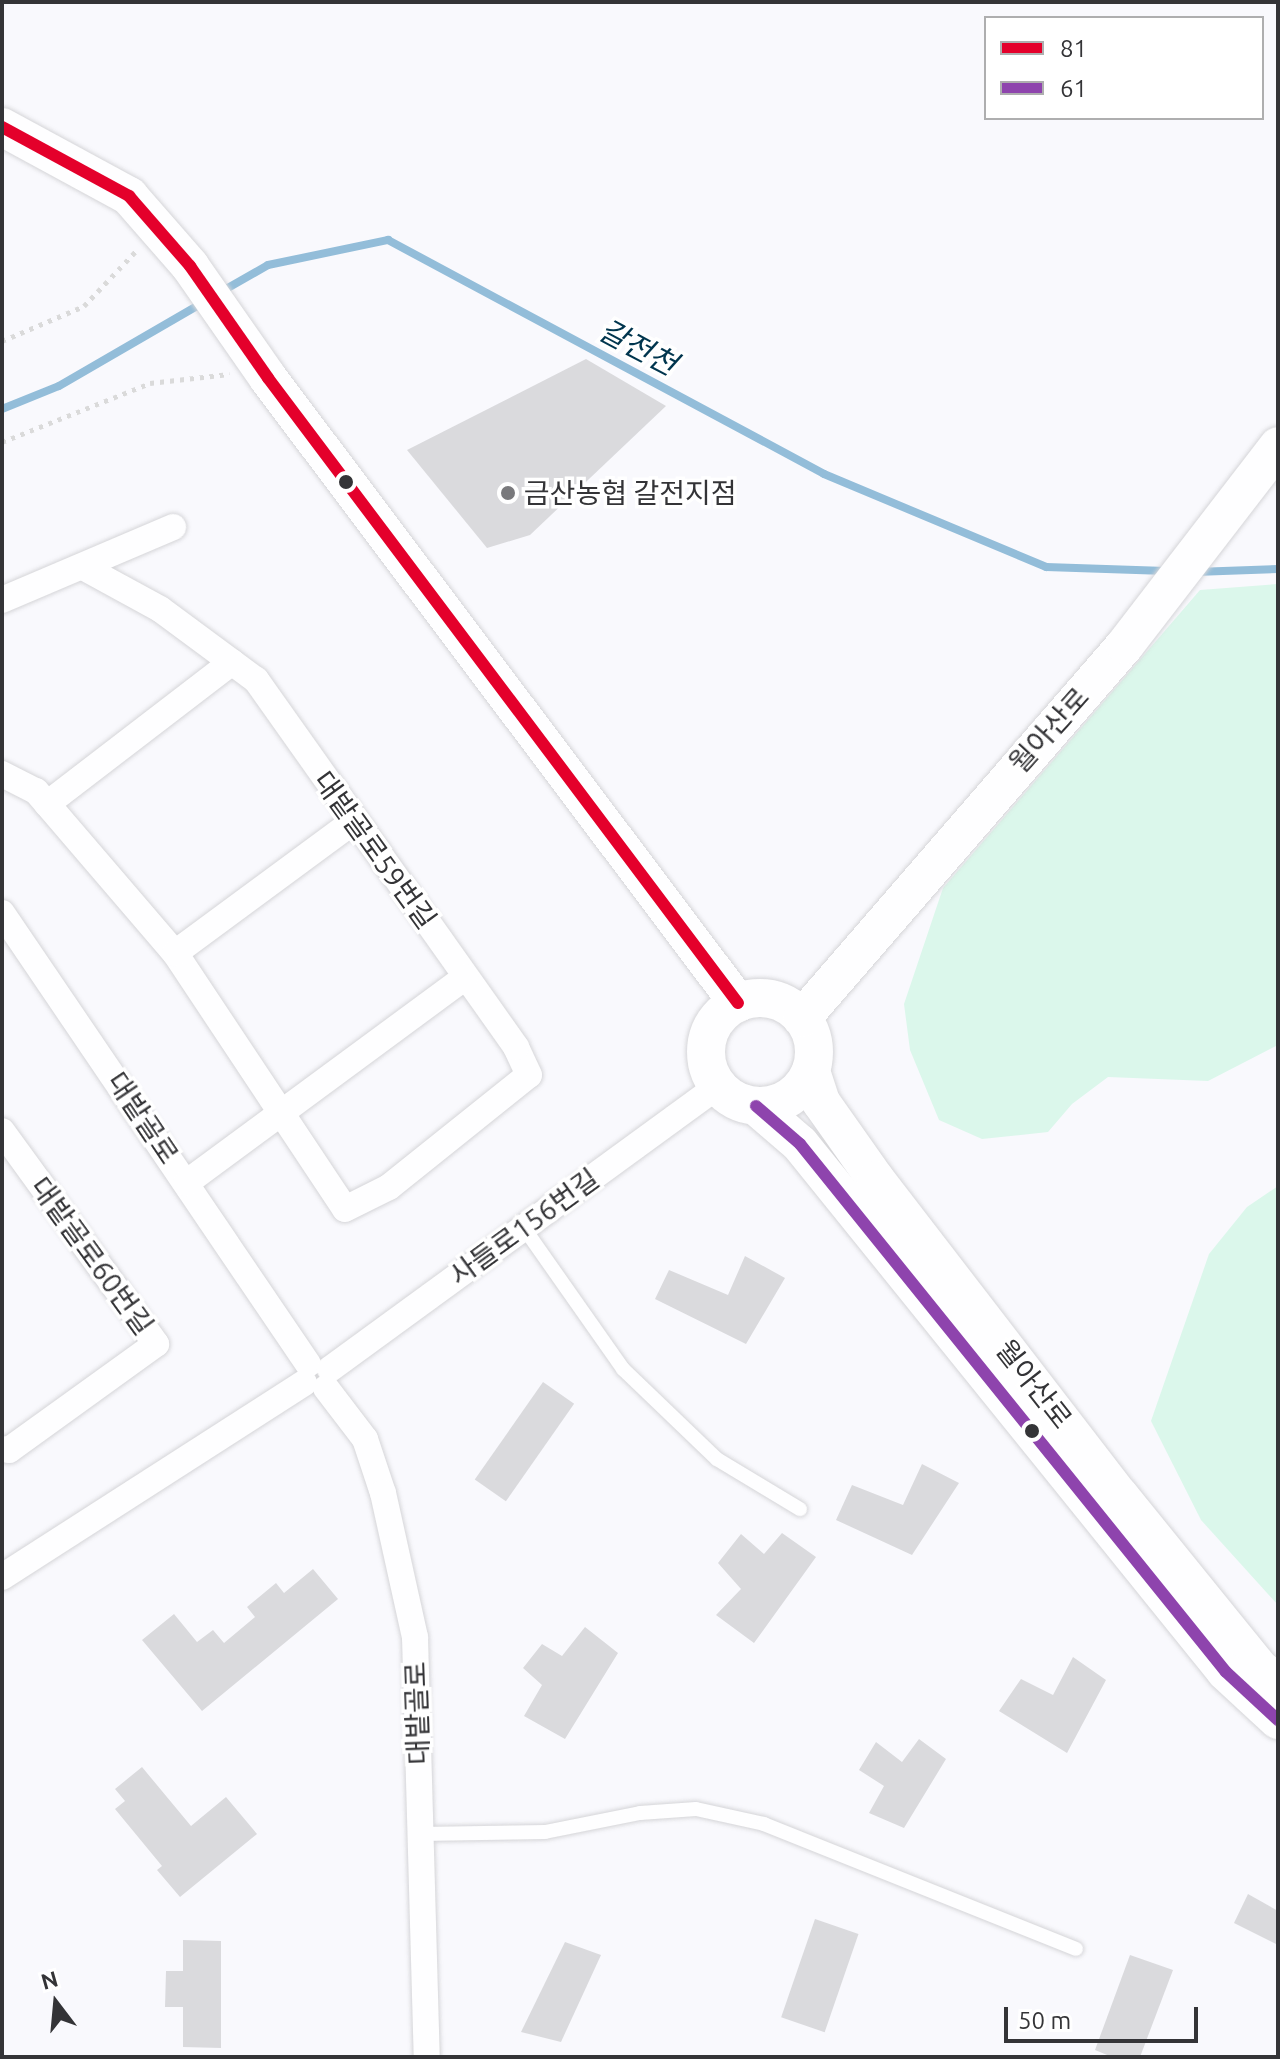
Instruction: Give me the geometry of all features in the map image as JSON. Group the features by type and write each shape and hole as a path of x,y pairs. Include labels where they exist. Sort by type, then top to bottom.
{"main road":[{"path":"2,127 129,196 190,266 253,375 738,1003"},
{"name":"월아산로","path":"802,1018 1125,645 1278,446"},
{"path":"766,999 802,1018 814,1043 811,1071 783,1101 756,1106 741,1102 718,1086 707,1046 716,1020 738,1003 766,999"},
{"name":"월아산로","path":"811,1071 821,1102 876,1180 1119,1495 1260,1669 1278,1682"},
{"path":"756,1106 800,1144 1226,1672 1278,1720"}],"street":[{"path":"2,600 173,527"},
{"name":"대밭골로59번길","path":"83,567 160,609 256,680 516,1047 529,1075 389,1187 345,1209 280,1116"},
{"path":"47,804 232,662"},
{"path":"2,774 36,791 175,953 280,1116"},
{"path":"175,953 354,821"},
{"name":"대밭골로","path":"2,913 317,1376 365,1439 383,1493 415,1637 427,2057"},
{"path":"186,1183 465,977"},
{"name":"사들로156번길","path":"2,1577 317,1376 718,1086"},
{"name":"대밭골로60번길","path":"2,1131 156,1344 9,1450 2,1449"}],"lane":[{"path":"524,1228 623,1369 717,1459 800,1509"},
{"path":"421,1834 545,1832 640,1813 696,1809 764,1824 1076,1949"}],"path":[{"path":"2,341 84,306 139,247"},
{"path":"2,442 150,383 253,375"}],"green space":[{"path":"1278,584 1278,1045 1208,1081 1108,1077 1072,1104 1048,1132 982,1139 939,1120 910,1050 904,1004 943,888 1200,590"},
{"path":"1278,1186 1278,1605 1201,1520 1151,1421 1209,1254 1247,1207"}],"building":[{"name":"금산농협 갈전지점","path":"586,359 666,406 530,535 487,548 407,450"},
{"path":"745,1256 785,1278 746,1344 655,1299 669,1270 728,1295"},
{"path":"543,1382 574,1404 506,1501 475,1479"},
{"path":"922,1464 959,1483 912,1555 836,1520 852,1485 903,1505"},
{"path":"782,1533 816,1557 754,1643 716,1615 741,1589 718,1563 741,1534 764,1554"},
{"path":"313,1569 338,1599 202,1711 142,1640 174,1614 197,1642 213,1630 224,1643 255,1617 247,1607 276,1583 284,1593"},
{"path":"585,1627 618,1653 565,1739 524,1716 542,1685 523,1668 542,1644 562,1656"},
{"path":"1073,1657 1106,1680 1067,1753 999,1711 1021,1679 1053,1695"},
{"path":"919,1739 946,1759 904,1828 869,1813 884,1786 859,1770 876,1742 902,1762"},
{"path":"142,1767 191,1826 226,1797 257,1834 180,1897 157,1870 162,1866 115,1809 125,1801 115,1789"},
{"path":"1248,1894 1278,1911 1278,1945 1234,1923"},
{"path":"815,1919 858,1934 825,2032 781,2017"},
{"path":"183,1940 221,1941 221,2048 183,2047 183,2007 165,2007 166,1971 183,1971"},
{"path":"565,1942 601,1955 561,2042 521,2032"},
{"path":"1130,1955 1173,1970 1140,2057 1112,2057 1095,2050"}],"waterway":[{"name":"갈전천","path":"219,293 268,265 388,240 824,474 1046,567 1166,571"},
{"name":"갈전천","path":"2,409 59,386 204,302"},
{"name":"갈전천","path":"1195,572 1278,569"}],"transit line":[{"name":"81","path":"2,127 129,196 190,266 268,378 738,1003"},
{"name":"61","path":"756,1106 800,1144 1226,1672 1278,1720"}],"place":[{"name":"금산농협 갈전지점","path":"508,493"}]}
